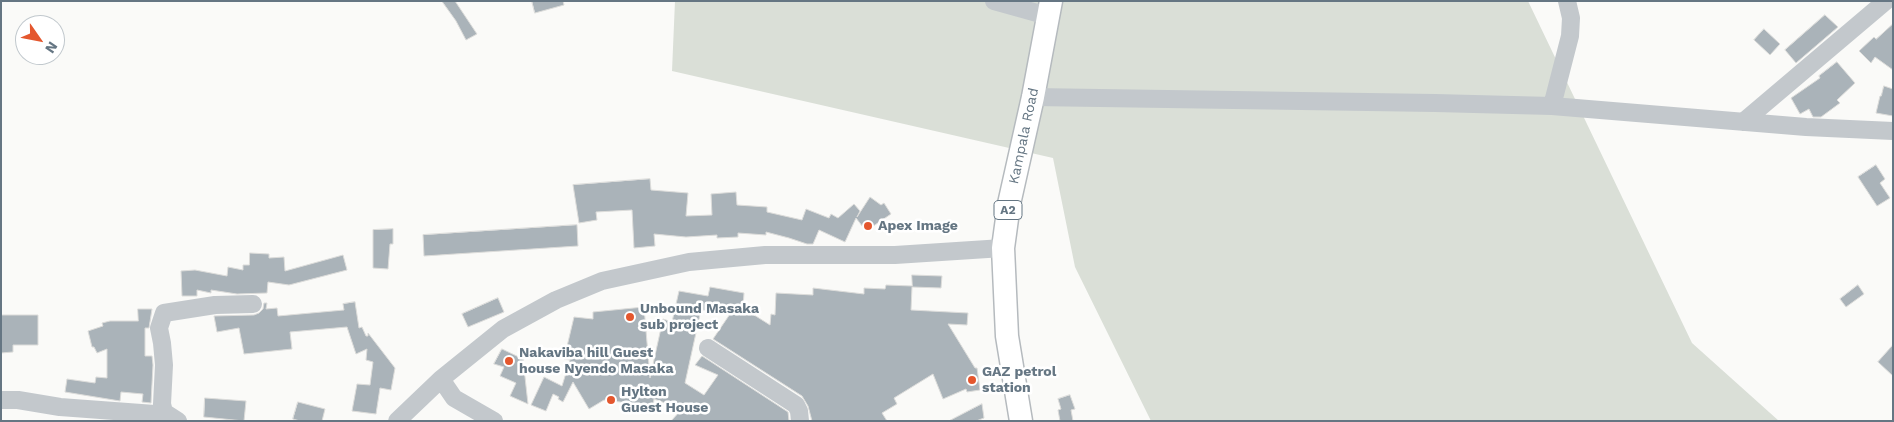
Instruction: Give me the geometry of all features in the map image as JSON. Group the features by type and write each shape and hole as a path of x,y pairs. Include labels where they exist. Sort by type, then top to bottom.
{"main road":[{"name":"Kampala Road","path":"1021,421 1007,336 1003,248 1009,204 1033,97 1049,8"}],"street":[{"path":"994,1 1049,8"},
{"path":"1552,106 1570,36 1572,18 1567,1"},
{"path":"1743,122 1886,1"},
{"path":"1033,97 1552,106 1806,127 1893,131"},
{"path":"397,421 441,379 502,329 556,300 602,280 689,262 765,255 895,255 1003,248"},
{"path":"173,418 164,412 162,404 164,365 159,328 164,313 215,305 253,304"},
{"path":"708,348 796,405 800,421"},
{"path":"441,379 454,398 494,421"},
{"path":"1,400 18,400 173,418"}],"shaded area":[{"path":"675,1 1528,1 1692,343 1779,421 1151,421 1075,267 1053,158 672,71"}],"building":[{"path":"442,1 455,1 477,34 466,40"},
{"path":"532,1 563,1 564,5 535,13"},
{"path":"1825,15 1838,27 1796,63 1785,50"},
{"path":"1893,24 1893,70 1875,57 1871,63 1859,51 1874,37 1876,39"},
{"path":"1764,29 1780,44 1770,55 1754,40"},
{"path":"1837,62 1855,83 1837,100 1840,103 1821,117 1813,117 1809,109 1800,114 1791,98 1820,78 1819,76"},
{"path":"1884,86 1893,89 1893,116 1876,113"},
{"path":"1876,165 1885,179 1880,183 1890,198 1877,206 1858,177"},
{"path":"650,179 651,190 688,193 686,216 712,215 711,194 736,192 737,205 767,207 767,212 802,220 806,209 829,218 831,214 838,218 854,204 860,211 857,217 870,197 881,205 884,203 891,214 866,231 856,218 845,242 819,230 813,244 766,232 766,235 738,233 738,237 717,238 717,235 686,237 654,234 655,246 634,248 632,210 596,212 597,220 579,223 573,185"},
{"path":"577,225 578,246 424,256 423,235"},
{"path":"393,229 393,244 390,244 388,269 373,268 373,230"},
{"path":"250,253 269,254 269,258 284,257 285,271 343,255 347,270 289,285 268,282 267,293 237,294 211,290 211,293 197,290 197,296 182,296 181,271 195,270 227,276 228,267 243,270 243,265 249,265"},
{"path":"912,275 942,276 941,288 912,287 911,310 968,313 967,325 948,324 975,368 977,368 980,390 967,392 966,389 943,399 933,374 894,398 897,404 882,413 887,421 812,421 808,406 802,396 713,339 730,314 701,310 685,383 704,395 718,375 695,365 702,356 788,412 789,421 671,421 682,409 654,399 653,406 604,400 589,409 573,382 563,402 553,394 546,411 531,405 544,377 562,386 570,360 564,359 574,317 593,319 593,312 644,307 650,378 663,319 672,322 679,291 708,296 710,287 744,293 743,308 770,325 771,314 775,315 776,293 813,295 813,288 864,294 864,288 885,289 886,285 912,286"},
{"path":"1858,285 1864,294 1846,307 1840,299"},
{"path":"498,298 504,312 468,327 462,314"},
{"path":"355,302 359,328 362,327 366,336 368,336 368,333 395,368 391,390 380,388 376,414 352,411 357,384 370,385 373,362 366,360 367,349 356,354 347,327 290,332 292,349 244,354 239,328 217,332 214,316 254,315 263,309 264,303 267,303 266,309 277,308 278,316 344,310 343,304"},
{"path":"138,309 152,309 149,328 145,328 145,356 152,356 153,365 151,403 142,402 143,394 121,392 120,401 65,392 67,379 95,383 96,377 107,378 107,349 97,353 94,347 92,347 88,331 103,326 102,323 110,321 138,321"},
{"path":"1,315 38,315 38,345 13,345 13,352 1,353"},
{"path":"1893,345 1893,376 1878,362"},
{"path":"502,349 523,359 528,404 510,396 516,383 500,376 504,367 494,364"},
{"path":"1070,395 1075,409 1071,410 1073,421 1060,421 1058,410 1061,409 1058,399"},
{"path":"205,398 246,401 244,421 204,417"},
{"path":"298,402 325,409 322,421 300,421 293,419"},
{"path":"982,404 984,418 976,421 949,421"}],"place":[{"name":"Apex Image","path":"868,226"},
{"name":"Unbound Masaka sub project","path":"630,317"},
{"name":"Nakaviba hill Guest house Nyendo Masaka","path":"509,361"},
{"name":"GAZ petrol station","path":"972,380"},
{"name":"Hylton Guest House","path":"611,400"}]}
